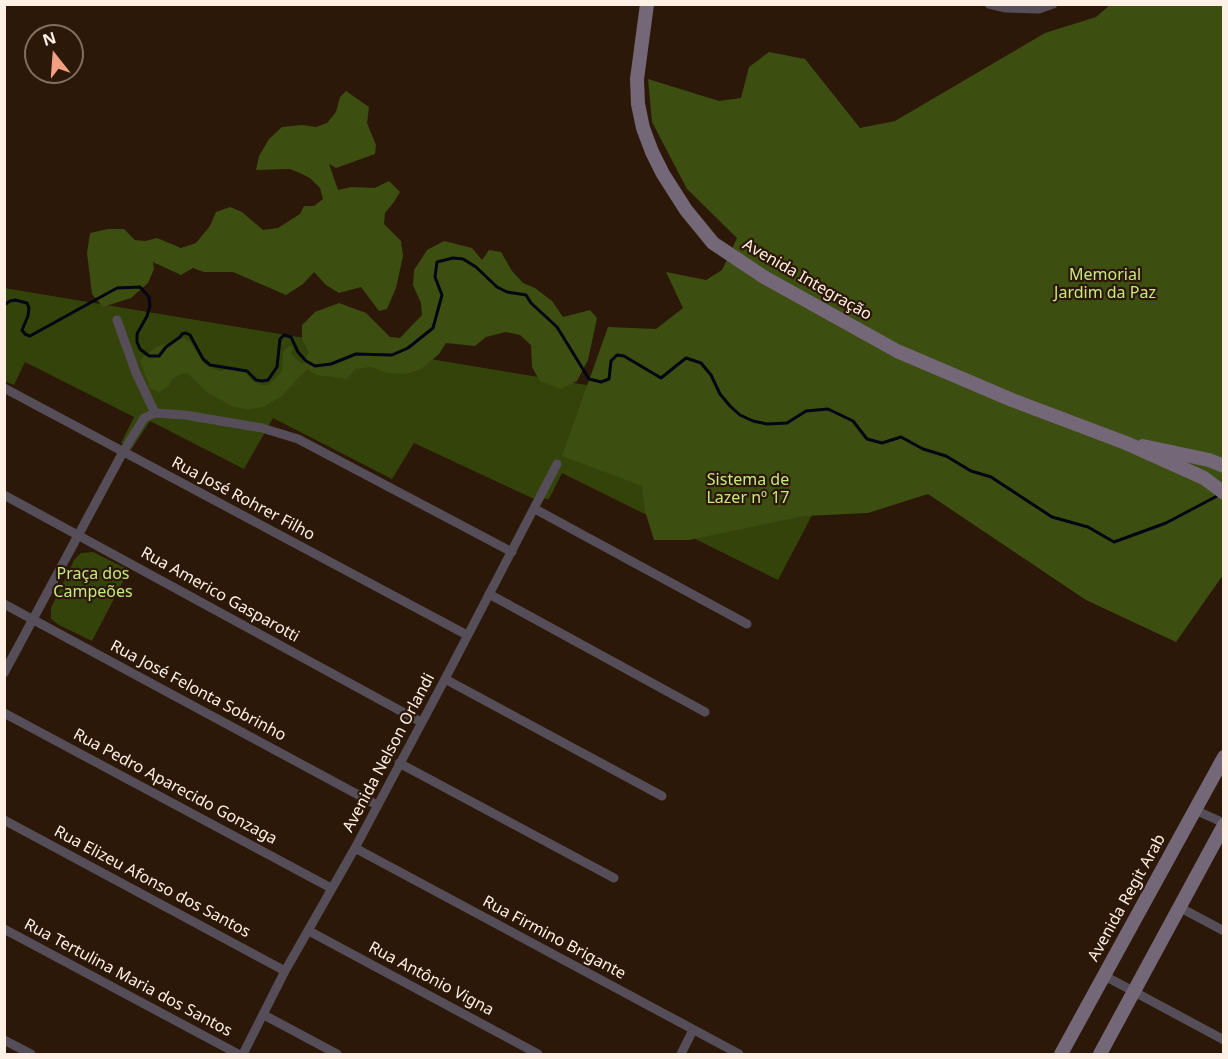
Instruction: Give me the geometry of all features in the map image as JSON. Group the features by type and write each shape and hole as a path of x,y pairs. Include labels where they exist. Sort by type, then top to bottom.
{"main road":[{"name":"Avenida Integração","path":"647,4 637,79 638,104 643,128 663,174 686,210 713,243 764,277 897,351 1012,400 1126,443 1204,478 1221,491"},
{"name":"Avenida Integração","path":"1126,443 1161,448 1224,466"},
{"name":"Avenida Regit Arab","path":"1061,1054 1224,757"},
{"path":"1100,1054 1224,824"}],"street":[{"path":"988,4 1006,8 1039,9 1053,4"},
{"path":"117,320 136,373 155,413"},
{"name":"Rua José Rohrer Filho","path":"4,388 467,635"},
{"path":"4,674 123,452 144,418 155,413 185,415 262,428 298,440 512,552"},
{"name":"Avenida Nelson Orlandi","path":"243,1054 285,971 309,931 330,888 355,848 445,680 557,464"},
{"name":"Rua Americo Gasparotti","path":"4,495 421,722"},
{"path":"534,509 747,624"},
{"path":"489,594 705,712"},
{"name":"Rua José Felonta Sobrinho","path":"4,604 377,805"},
{"path":"445,680 662,796"},
{"name":"Rua Pedro Aparecido Gonzaga","path":"4,713 330,888"},
{"path":"399,763 614,878"},
{"path":"1195,810 1224,824"},
{"name":"Rua Elizeu Afonso dos Santos","path":"4,820 285,971"},
{"name":"Rua Firmino Brigante","path":"355,848 739,1054"},
{"path":"1179,907 1224,931"},
{"name":"Rua Tertulina Maria dos Santos","path":"4,929 238,1054"},
{"name":"Rua Antônio Vigna","path":"309,931 538,1054"},
{"path":"1103,975 1224,1040"},
{"path":"264,1015 338,1054"},
{"path":"681,1054 693,1030"},
{"path":"4,1040 32,1054"}],"green space":[{"name":"Memorial Jardim da Paz","path":"1110,5 1223,5 1223,575 1176,642 1086,600 928,494 868,513 804,516 689,540 654,540 645,511 642,486 562,456 608,327 656,329 683,308 666,272 706,280 722,270 737,238 687,189 652,122 648,79 719,101 741,98 749,67 769,52 805,59 860,128 895,121 1045,33 1096,17"},
{"path":"346,91 369,107 367,123 376,145 375,154 336,168 329,164 338,190 351,187 375,188 389,181 400,192 385,213 384,224 401,241 403,256 396,288 387,309 379,311 361,287 339,293 326,285 314,272 303,284 286,295 233,272 204,272 193,268 181,275 153,262 154,269 148,283 131,298 103,307 92,294 87,253 90,233 108,229 124,229 135,240 145,241 157,238 181,248 196,243 210,226 216,212 230,207 242,212 263,230 278,228 300,214 304,206 314,206 323,199 320,188 310,178 300,173 290,169 256,170 259,156 269,139 282,127 302,125 316,127 327,123 336,112 340,97"},
{"path":"444,241 472,248 482,260 489,250 501,252 512,271 523,283 535,288 552,301 563,317 590,310 597,318 588,360 577,381 561,389 540,381 532,367 531,345 520,335 506,332 486,337 475,346 446,343 439,354 421,369 407,374 387,373 371,367 355,369 347,379 316,375 307,369 282,396 263,407 247,410 232,406 208,393 187,373 172,379 169,386 159,392 150,388 140,360 156,347 184,338 191,343 204,363 214,369 221,371 229,369 246,373 252,381 260,385 269,385 282,371 283,352 289,346 293,347 291,354 302,364 309,352 302,339 302,325 315,312 339,303 366,313 390,337 400,338 422,315 421,303 413,285 414,270 427,250"},
{"name":"Sistema de Lazer nº 17","path":"4,288 712,406 851,441 778,580 562,473 549,499 532,498 414,443 392,479 273,418 244,469 150,421 131,450 121,443 134,417 25,362 14,385 5,381"},
{"name":"Praça dos Campeões","path":"93,552 129,570 92,641 51,619 51,608 74,560 81,553"}],"waterway":[{"path":"4,305 15,300 27,303 28,316 22,330 30,336 117,288 140,287 149,297 150,306 137,334 137,342 140,349 149,356 159,356 166,347 186,333 190,335 203,359 210,365 247,371 256,380 262,381 268,380 277,367 280,339 284,335 291,337 298,352 306,361 315,366 331,364 356,354 392,355 408,348 433,328 442,295 435,277 437,262 453,258 463,259 476,267 497,287 507,292 526,295 531,303 557,327 589,379 601,382 609,379 611,361 617,355 624,356 661,378 686,358 701,363 730,406 740,415 753,421 767,424 787,423 806,411 828,409 853,421 867,439 882,443 901,437 923,449 946,456 971,471 991,477 1052,517 1088,527 1114,542 1166,523 1219,495"}]}
